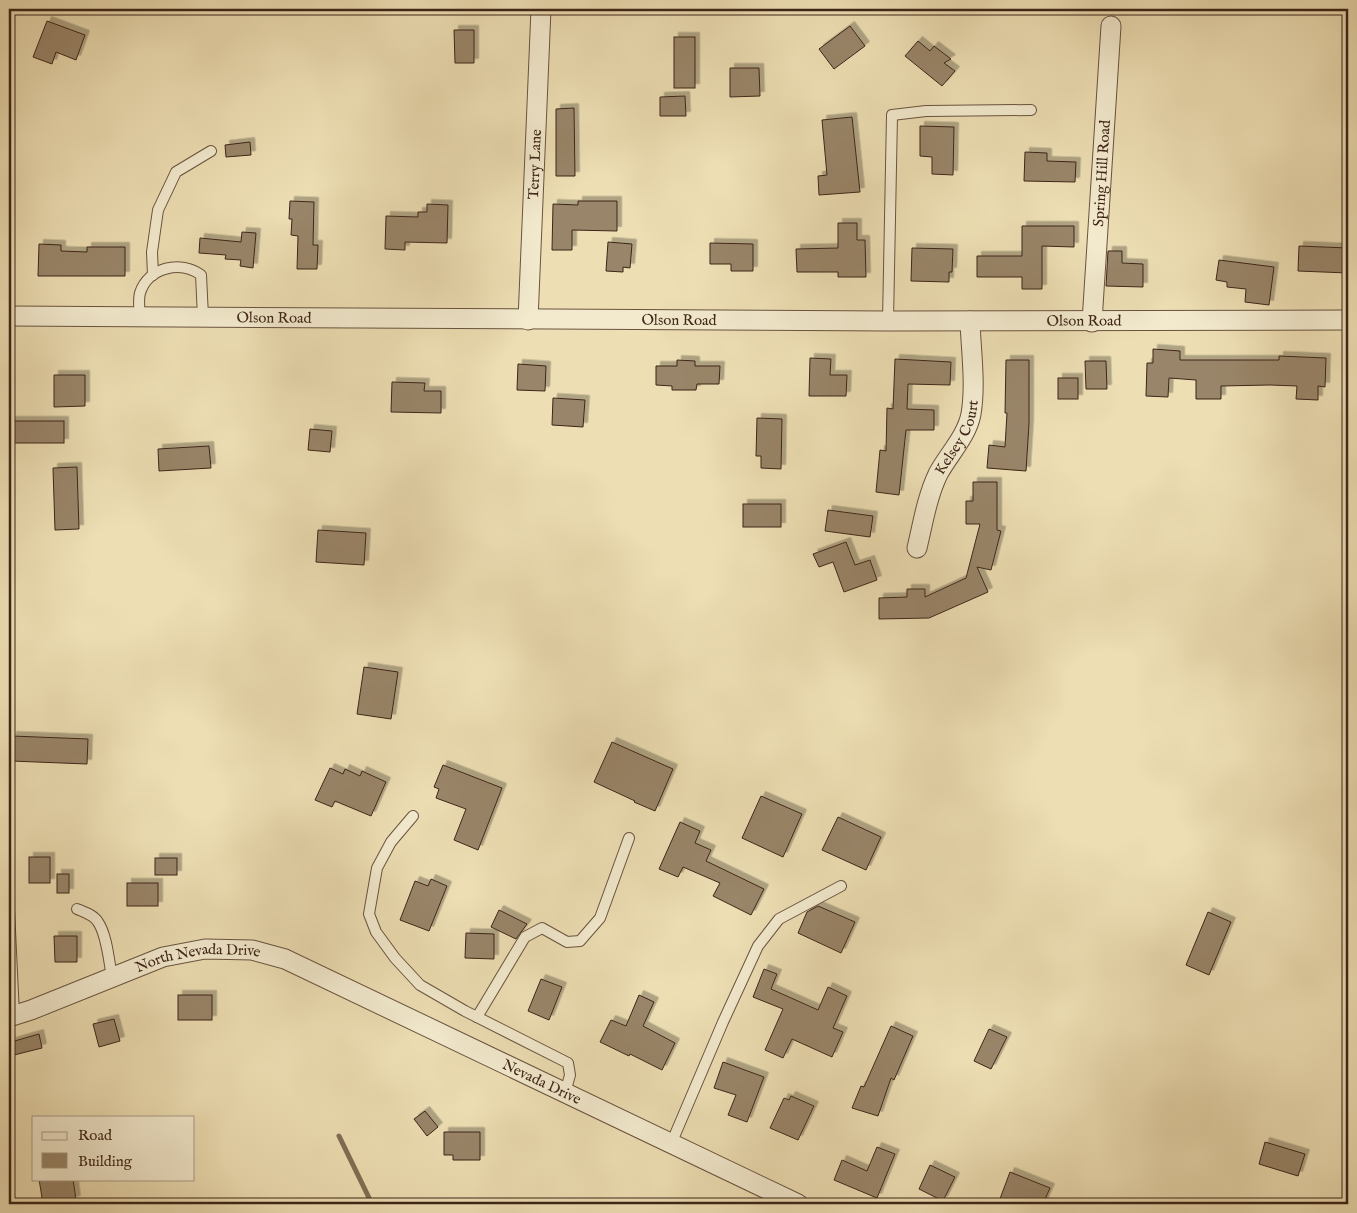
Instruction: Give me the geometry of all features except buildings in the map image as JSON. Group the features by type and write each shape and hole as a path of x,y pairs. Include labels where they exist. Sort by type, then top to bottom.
{"street":[{"name":"Terry Lane","path":"528,320 541,9"},
{"name":"Spring Hill Road","path":"1092,322 1111,26"},
{"name":"Olson Road","path":"9,316 970,322 1348,320"},
{"name":"Kelsey Court","path":"917,548 930,491 971,416 973,388 970,322"},
{"name":"North Nevada Drive","path":"112,977 163,957 206,949 252,950 285,959"},
{"name":"Nevada Drive","path":"285,959 798,1204"},
{"path":"12,1016 112,977"}],"lane":[{"path":"888,321 892,115 926,111 1032,110"},
{"path":"153,275 152,252 158,210 176,172 210,150"},
{"path":"139,317 140,293 148,279 160,270 183,267 193,269 202,275 203,317"},
{"path":"414,816 391,842 377,868 369,914 376,932 395,958 420,985 477,1017 568,1063 570,1075 565,1093"},
{"path":"477,1017 525,937 542,928 567,942 580,941 600,918 629,838"},
{"path":"9,843 9,855"},
{"path":"672,1144 723,1022 758,946 779,918 840,886"},
{"path":"78,908 98,921 112,977"},
{"path":"9,909 12,1016"}],"waterway":[{"path":"339,1136 372,1204"}]}
